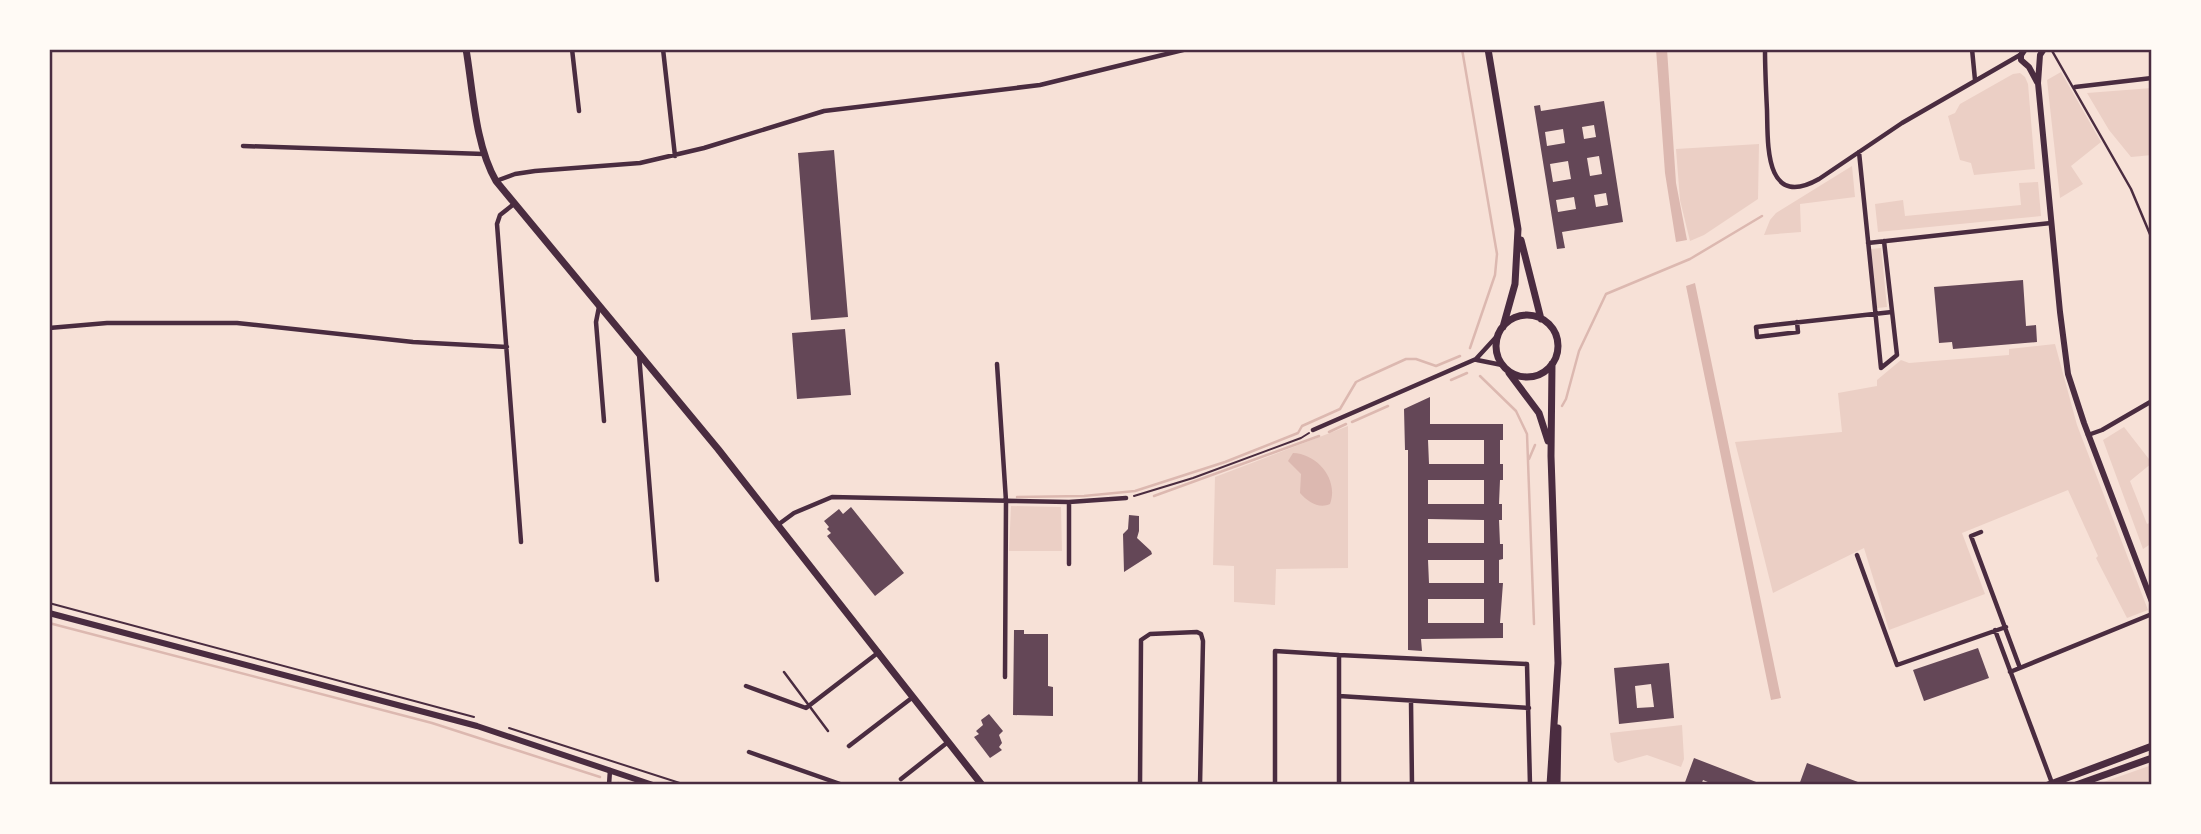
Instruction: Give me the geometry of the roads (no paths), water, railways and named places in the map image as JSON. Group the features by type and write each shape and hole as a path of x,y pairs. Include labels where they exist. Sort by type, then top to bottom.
{"main road":[{"path":"466,49 484,154 496,181 779,524 982,785"},
{"path":"1488,49 1518,229 1541,318 1551,327 1557,338 1558,351 1552,365 1551,456 1558,614 1556,710 1550,785"},
{"path":"1518,229 1515,284 1496,349 1503,366 1539,414 1551,456"},
{"path":"1503,327 1520,316 1541,318"},
{"path":"1503,366 1517,376 1529,377 1541,374 1552,365"},
{"path":"1556,710 1559,740 1557,785"},
{"path":"2050,784 2152,746"},
{"path":"2076,785 2152,758"}],"street":[{"path":"572,49 579,111"},
{"path":"663,49 675,156"},
{"path":"496,181 525,173 617,166 675,156 824,111 1040,85 1187,49"},
{"path":"1765,49 1768,156 1772,169 1781,181 1795,187 1808,185 1902,123 2023,52 2026,65 2038,83"},
{"path":"1972,49 1975,80"},
{"path":"2010,60 2035,66 2040,54"},
{"path":"2040,54 2038,83 2067,364 2088,435 2152,602"},
{"path":"2075,88 2152,78"},
{"path":"243,146 484,154"},
{"path":"1859,152 1881,368 1897,355 1884,240"},
{"path":"514,204 500,215 497,224 521,542"},
{"path":"1868,243 2051,223"},
{"path":"599,304 596,322 604,421"},
{"path":"1797,322 1798,332 1757,337 1756,327 1797,322 1892,312"},
{"path":"49,328 107,323 237,323 413,342 507,347"},
{"path":"1313,430 1476,359 1498,335"},
{"path":"639,352 657,580"},
{"path":"1476,359 1503,366"},
{"path":"997,364 1006,502 1004,677"},
{"path":"2088,435 2102,430 2152,401"},
{"path":"779,524 805,508 832,497 1006,502 1126,498"},
{"path":"1069,502 1069,564"},
{"path":"1982,532 1971,536 2020,667"},
{"path":"1857,555 1897,666 2006,626"},
{"path":"49,613 477,726 653,785"},
{"path":"2010,672 2152,614"},
{"path":"1995,630 2050,784"},
{"path":"1140,785 1141,639 1150,634 1197,632 1201,634 1203,641 1200,785"},
{"path":"1275,785 1275,651 1527,664 1530,785"},
{"path":"747,686 806,708 879,652"},
{"path":"1339,654 1339,785"},
{"path":"1339,696 1529,708"},
{"path":"849,746 913,697"},
{"path":"1411,701 1412,785"},
{"path":"901,779 948,742"},
{"path":"749,752 843,785"},
{"path":"609,785 610,770"}],"lane":[{"path":"2051,49 2131,189 2152,239"},
{"path":"785,672 828,731"}],"waterway":[{"path":"1462,49 1497,254 1495,275 1470,348"},
{"path":"1562,406 1579,351 1606,294 1690,259 1762,216"},
{"path":"1017,497 1084,496 1135,491 1225,462 1298,433 1302,426 1340,409 1356,382 1406,359 1416,359 1436,366 1460,356"},
{"path":"1451,380 1467,373"},
{"path":"1480,376 1516,411 1527,434 1534,624"},
{"path":"1352,422 1388,406"},
{"path":"1329,432 1346,424"},
{"path":"1154,496 1319,436"},
{"path":"1529,459 1535,445"},
{"path":"49,623 432,723 600,777"},
{"path":"618,783 625,785"}]}
